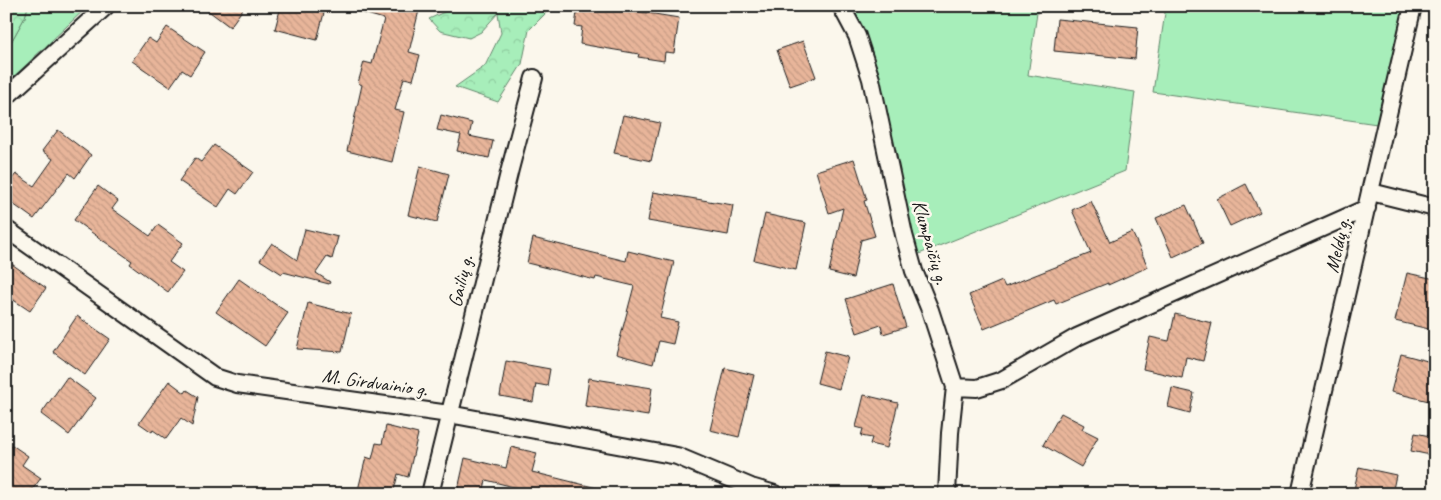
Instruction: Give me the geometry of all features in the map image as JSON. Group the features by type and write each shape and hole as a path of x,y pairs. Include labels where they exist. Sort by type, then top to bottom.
{"street":[{"path":"6,97 106,6"},
{"name":"Klumpaičių g.","path":"841,6 857,36 871,79 904,235 914,271 930,310 955,387 950,433 947,494"},
{"name":"Meldų g.","path":"1300,494 1413,6"},
{"name":"Gailių g.","path":"430,494 534,78"},
{"path":"955,387 978,388 1002,380 1077,337 1369,200 1435,208"},
{"name":"M. Girdvainio g.","path":"6,229 215,377 237,384 450,414 677,456 751,487 775,494"}],"green space":[{"path":"6,6 28,6 25,17 6,51"},
{"path":"28,6 88,6 6,84 6,51 25,17"},
{"path":"457,6 547,6 547,12 529,30 522,64 498,102 455,87 485,66 501,33 498,13 481,32 469,38 440,31 429,19"},
{"path":"850,6 1038,6 1028,75 1135,92 1125,171 914,256 880,86 867,40"},
{"path":"1166,6 1406,6 1377,124 1153,92"}],"building":[{"path":"202,6 245,6 230,27"},
{"path":"281,6 317,6 316,11 324,13 317,40 275,29"},
{"path":"356,6 420,6 409,52 420,55 413,80 404,78 395,110 404,112 392,162 347,151 362,85 358,83 364,62 372,64 384,19 356,11"},
{"path":"578,6 605,6 679,18 674,53 665,52 664,61 638,57 639,54 580,44 582,27 575,26"},
{"path":"1057,19 1138,27 1135,59 1054,51"},
{"path":"167,27 205,52 190,75 182,70 170,87 132,61 148,38 156,43"},
{"path":"803,41 816,77 790,86 777,50"},
{"path":"441,115 472,123 469,136 493,141 489,158 457,151 461,135 437,130"},
{"path":"623,115 660,123 651,161 614,153"},
{"path":"58,130 91,155 75,178 69,173 34,219 6,199 6,186 16,174 34,186 53,159 42,151"},
{"path":"214,145 253,172 237,194 230,189 218,207 179,181 195,158 201,162"},
{"path":"854,159 867,200 864,201 875,236 861,240 853,278 829,272 843,208 829,213 816,171"},
{"path":"420,166 449,174 437,222 408,215"},
{"path":"1246,184 1260,212 1230,226 1217,199"},
{"path":"98,186 118,201 112,209 150,236 158,225 183,243 169,262 183,272 168,292 130,264 132,261 74,220"},
{"path":"653,192 733,205 728,235 648,221"},
{"path":"1091,201 1110,242 1132,232 1148,267 1108,285 1108,283 1056,304 1054,300 984,329 969,295 1002,281 1005,287 1091,253 1072,210"},
{"path":"1186,205 1203,243 1173,257 1156,218"},
{"path":"765,214 806,223 796,270 754,260"},
{"path":"305,229 338,237 332,259 327,257 316,273 330,282 329,284 283,272 282,274 260,260 272,243 297,260"},
{"path":"533,238 626,261 628,251 674,262 660,318 678,322 673,344 659,341 653,364 616,354 634,286 596,277 595,280 527,263"},
{"path":"6,260 46,288 30,311 6,295"},
{"path":"1407,273 1435,279 1435,321 1433,330 1395,321"},
{"path":"239,279 288,313 265,346 216,312"},
{"path":"893,284 906,327 883,334 881,325 857,333 846,299"},
{"path":"308,303 351,314 342,352 297,349"},
{"path":"1175,314 1212,323 1203,361 1186,357 1182,378 1143,369 1150,337 1169,341"},
{"path":"77,316 110,339 85,375 53,352"},
{"path":"825,351 848,357 839,389 817,383"},
{"path":"1401,354 1435,363 1435,377 1429,401 1391,392"},
{"path":"506,361 550,369 547,386 536,384 533,402 500,396"},
{"path":"725,368 754,375 739,437 710,430"},
{"path":"67,377 96,398 69,435 41,414"},
{"path":"589,378 652,388 648,416 585,406"},
{"path":"169,381 185,393 187,390 198,397 192,426 181,418 166,439 139,423"},
{"path":"1172,388 1194,393 1190,413 1168,407"},
{"path":"864,395 898,403 887,448 870,444 872,438 861,436 863,429 856,427"},
{"path":"1061,413 1084,425 1082,429 1098,437 1081,467 1043,445"},
{"path":"386,426 418,434 408,477 398,474 393,494 373,494 358,490 366,457 372,459 376,443 382,444"},
{"path":"1415,433 1435,437 1435,456 1411,451"},
{"path":"12,445 28,456 22,465 41,478 29,494 6,494 6,453"},
{"path":"511,447 537,453 532,472 597,488 596,494 542,494 486,480 483,494 457,494 465,458 506,468"},
{"path":"1359,467 1396,475 1392,494 1353,494"}]}
